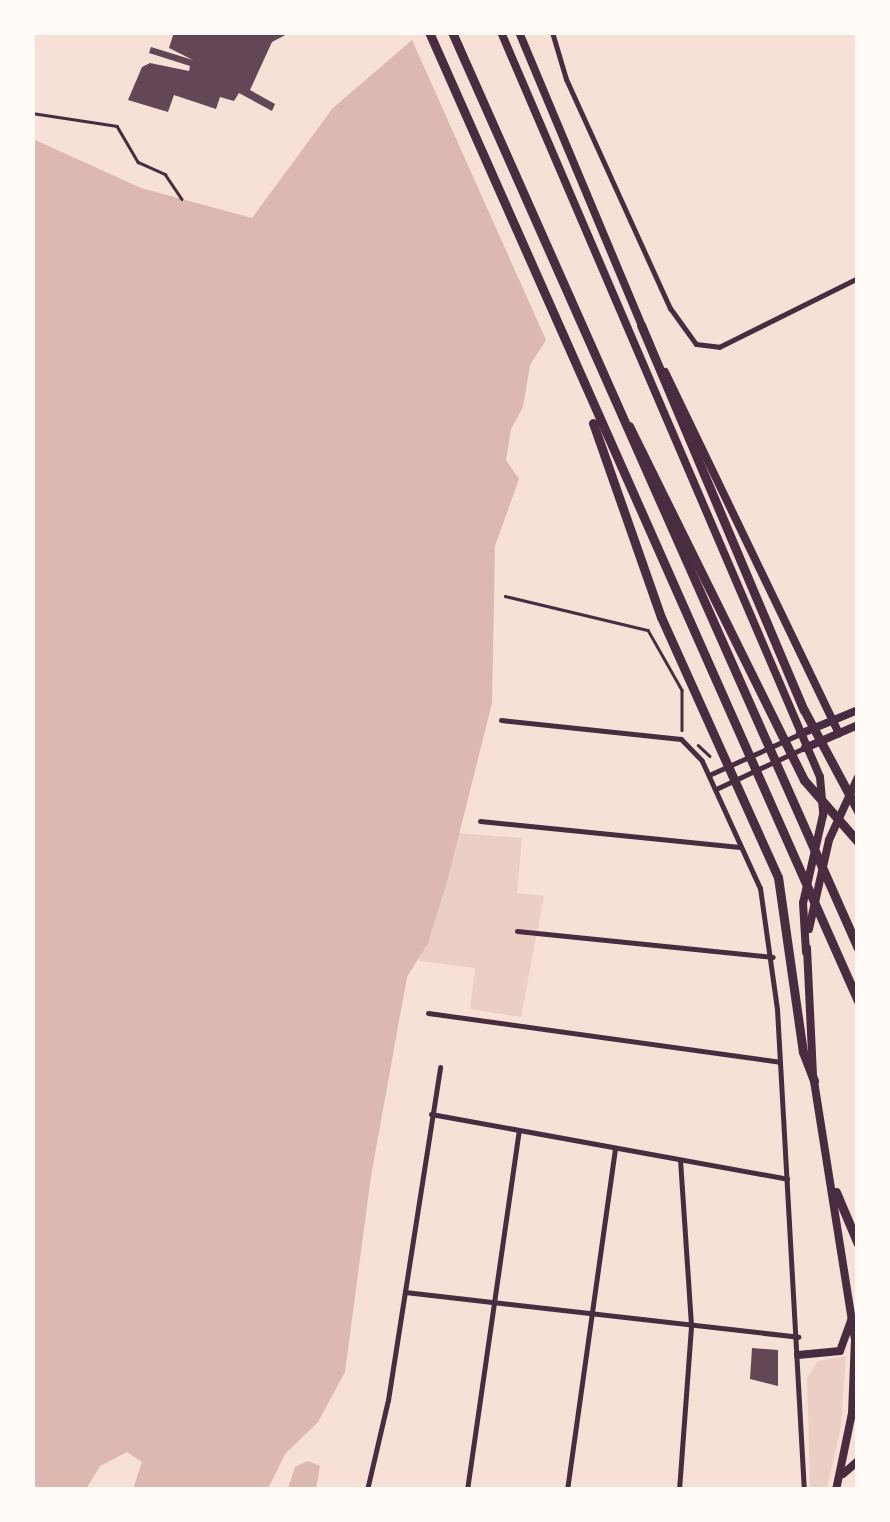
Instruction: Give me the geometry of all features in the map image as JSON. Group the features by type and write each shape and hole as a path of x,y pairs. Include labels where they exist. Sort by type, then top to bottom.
{"highway":[{"path":"428,32 736,740 858,1001"},
{"path":"452,32 758,731 858,948"},
{"path":"640,325 804,710 856,808"},
{"path":"599,372 811,791 858,842"},
{"path":"582,386 661,617 781,886 802,1052 814,1082"},
{"path":"836,1192 858,1244"}],"main road":[{"path":"501,32 820,777 824,805 803,903 814,1082 836,1192 853,1306 856,1356 836,1490"},
{"path":"519,32 640,325 732,501 839,733"},
{"path":"800,734 858,710"},
{"path":"805,748 858,725"},
{"path":"806,952 828,840 858,777"},
{"path":"798,1355 840,1351 853,1306"},
{"path":"839,1479 858,1460"}],"street":[{"path":"552,32 566,79 672,312 692,340 703,348 719,346 858,278"},
{"path":"501,720 667,733 688,744 716,789 765,901 773,957 788,1179 804,1490"},
{"path":"709,776 800,734"},
{"path":"716,789 805,748"},
{"path":"480,821 741,847"},
{"path":"517,931 773,957"},
{"path":"428,1013 780,1062"},
{"path":"367,1490 405,1292 440,1067"},
{"path":"431,1114 788,1179"},
{"path":"467,1490 518,1130"},
{"path":"567,1490 615,1148"},
{"path":"680,1160 691,1325 680,1490"},
{"path":"405,1292 798,1337"}],"path":[{"path":"32,112 117,126 138,162 165,174 182,198"},
{"path":"505,596 648,630 682,690 682,732"},
{"path":"696,743 710,756"}],"shaded area":[{"path":"412,40 546,340 530,365 523,407 511,429 506,460 519,479 495,546 492,703 447,882 428,943 407,977 371,1176 345,1372 318,1422 285,1454 268,1489 133,1489 142,1462 127,1452 100,1466 86,1489 33,1489 33,139 141,188 252,218 333,108"},
{"path":"457,833 522,838 517,893 544,896 521,1017 470,1009 475,968 419,961"},
{"path":"846,1356 841,1426 827,1489 810,1489 807,1378 818,1361"},
{"path":"308,1461 320,1466 316,1489 288,1489 295,1467"}],"building":[{"path":"174,32 291,32 272,42 250,90 275,104 272,111 239,93 234,101 220,97 216,109 174,95 168,112 128,100 142,67 150,63 189,71 190,66 149,53 151,47 193,60 169,48"},
{"path":"752,1348 778,1350 778,1386 750,1379"}]}
